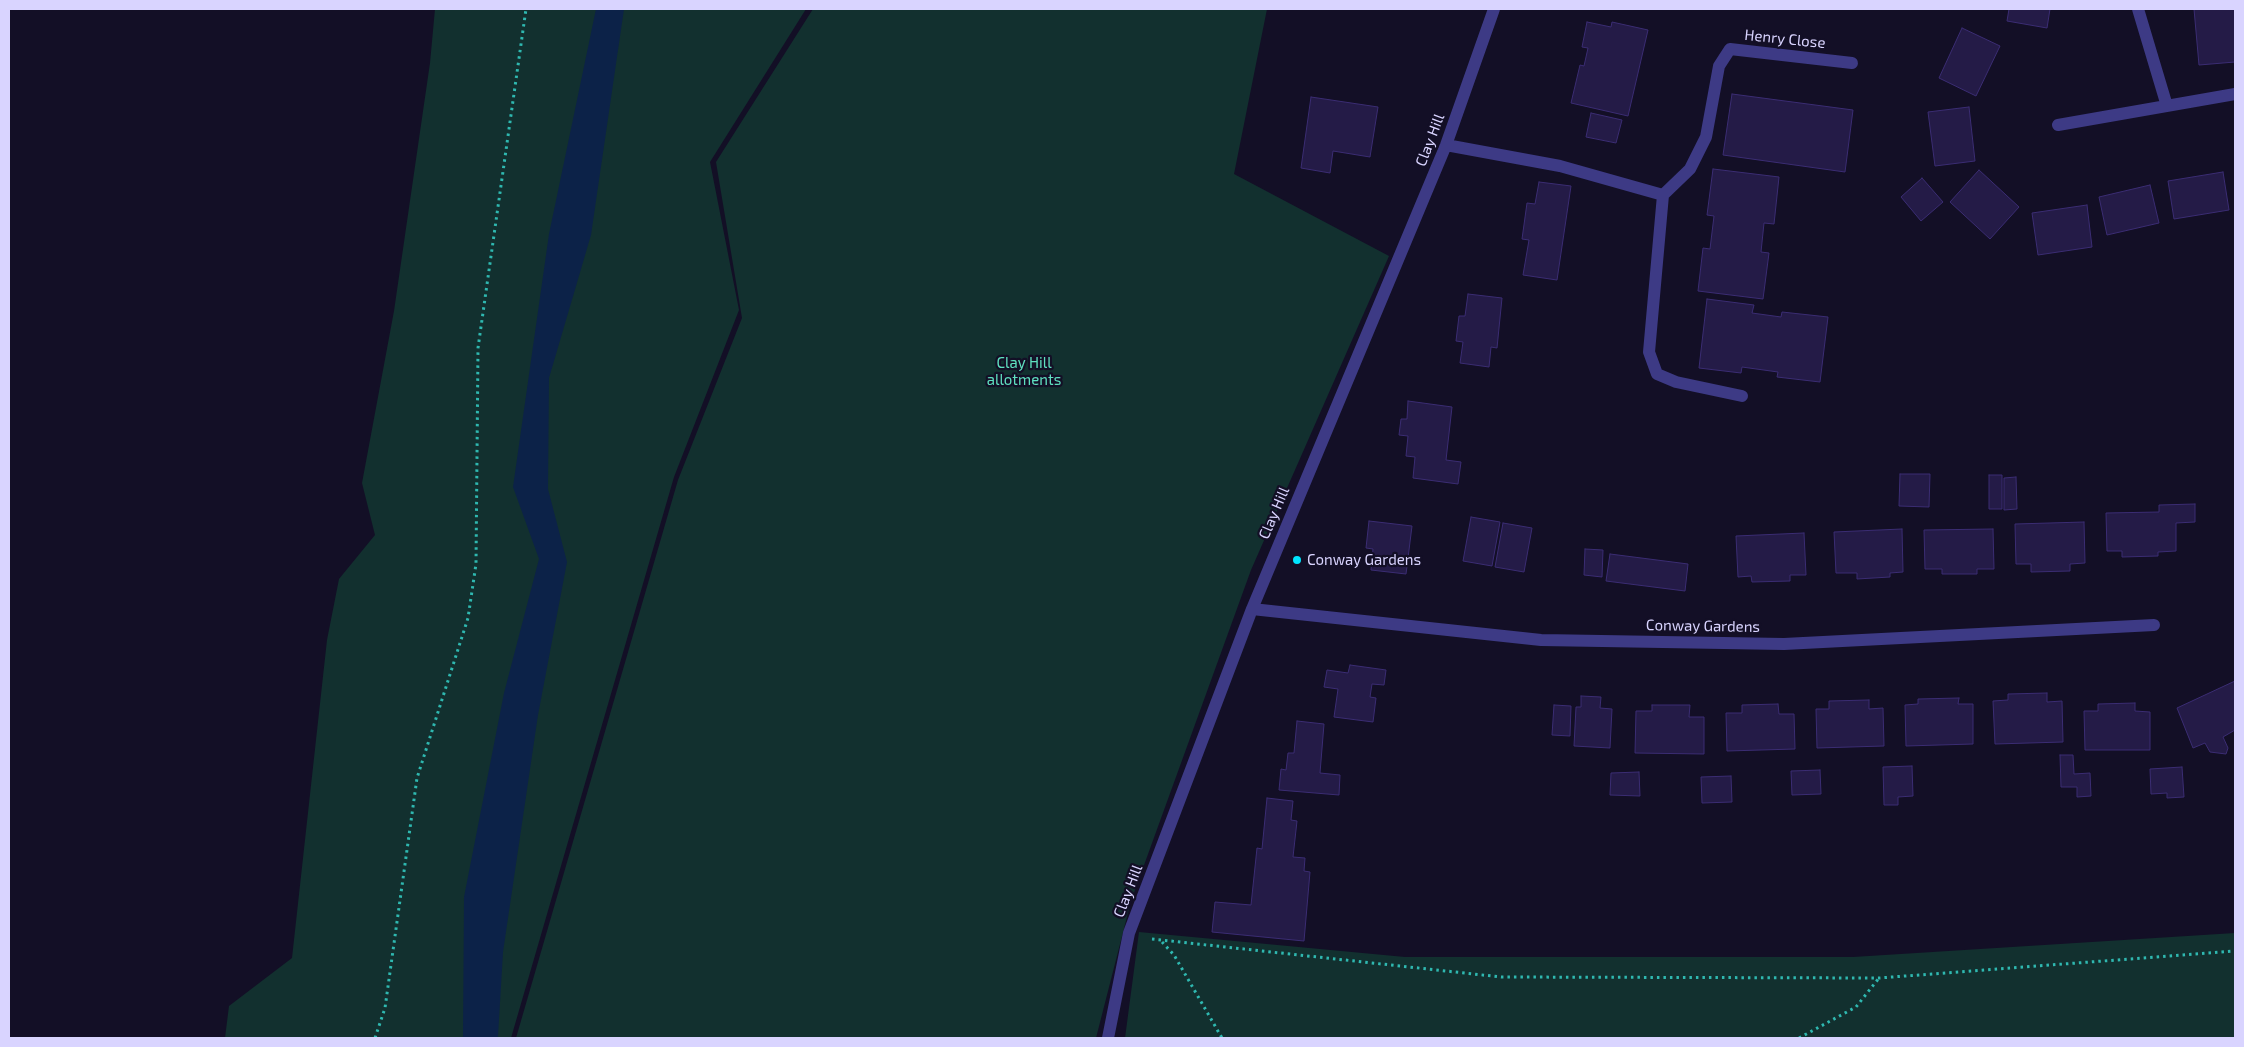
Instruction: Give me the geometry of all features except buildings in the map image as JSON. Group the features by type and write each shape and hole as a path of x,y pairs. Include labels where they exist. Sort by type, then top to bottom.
{"street":[{"name":"Clay Hill","path":"1108,1038 1129,933 1252,609 1446,145 1494,9"},
{"path":"2138,9 2167,106"},
{"name":"Henry Close","path":"1663,196 1690,169 1706,137 1719,66 1730,49 1852,62"},
{"path":"2058,126 2235,94"},
{"path":"1446,145 1560,166 1663,196 1649,352 1657,374 1676,382 1742,396"},
{"name":"Conway Gardens","path":"1252,609 1541,640 1784,644 2154,625"}],"path":[{"path":"375,1038 385,1008 417,778 468,618 474,582 476,564 478,348 526,9"},
{"path":"1129,933 1162,942 1501,977 1879,978 2235,951"},
{"path":"1162,942 1174,955 1222,1038"},
{"path":"1799,1038 1856,1007 1879,978"}],"green space":[{"path":"435,9 806,9 710,162 739,310 674,477 511,1038 225,1038 229,1006 292,958 327,640 339,579 375,535 362,483 394,311 430,63"},
{"name":"Clay Hill allotments","path":"813,9 1267,9 1234,174 1389,256 1251,570 1131,901 1096,1038 516,1038 678,480 742,318 716,162"},
{"path":"1139,932 1405,957 1853,957 2235,933 2235,1038 1125,1038"}],"water":[{"path":"596,9 624,9 591,235 549,378 548,489 567,562 538,715 503,952 498,1036 497,1038 463,1038 464,897 504,693 539,559 513,487 549,234"}],"place":[{"name":"Conway Gardens","path":"1297,560"}]}
